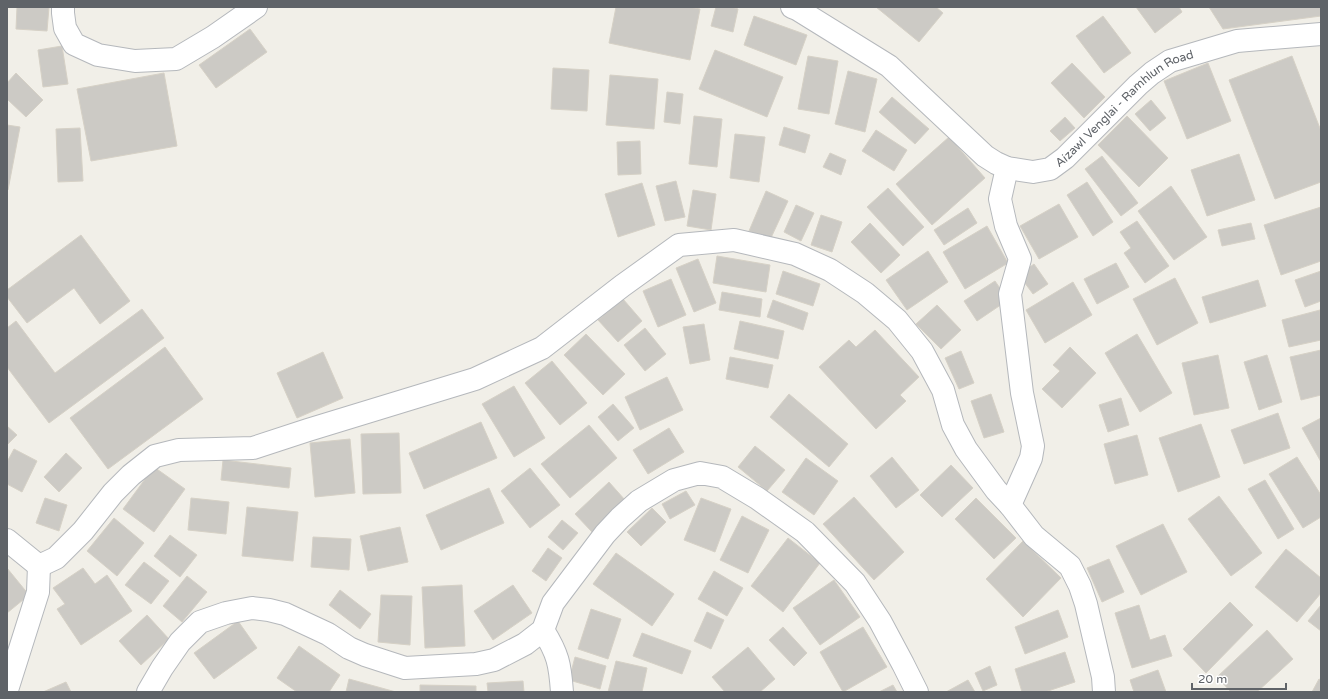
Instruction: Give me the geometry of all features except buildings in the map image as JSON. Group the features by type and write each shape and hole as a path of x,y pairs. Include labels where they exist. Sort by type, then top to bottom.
{"street":[{"path":"64,7 62,13 65,28 74,44 98,54 135,61 176,59 213,37 256,7"},
{"name":"Aizawl Venglai - Ramhlun Road","path":"792,7 889,66 985,156 1007,168 1033,172 1050,169 1065,158 1138,85 1170,61 1237,41 1321,34"},
{"path":"1007,168 1000,199 1006,226 1020,259 1010,294 1022,394 1033,446 1031,458 1010,505"},
{"path":"40,566 56,558 83,531 113,493 131,475 154,456 180,450 253,448 475,379 542,348 622,286 679,245 734,240 795,254 830,270 865,293 897,320 922,351 944,390 953,425 966,449 996,490 1010,505 1034,536 1070,566 1080,586 1086,604 1103,677 1104,692"},
{"path":"148,692 180,642 200,622 226,613 252,608 285,614 328,634 349,648 404,668 476,664 494,660 525,644 544,630 554,604 605,534 620,518 639,501 674,480 700,473 722,477 757,498 805,532 855,583 880,621 917,692"},
{"path":"7,540 40,566"},
{"path":"7,690 38,592 40,566"},
{"path":"544,630 559,660 562,692"}]}
